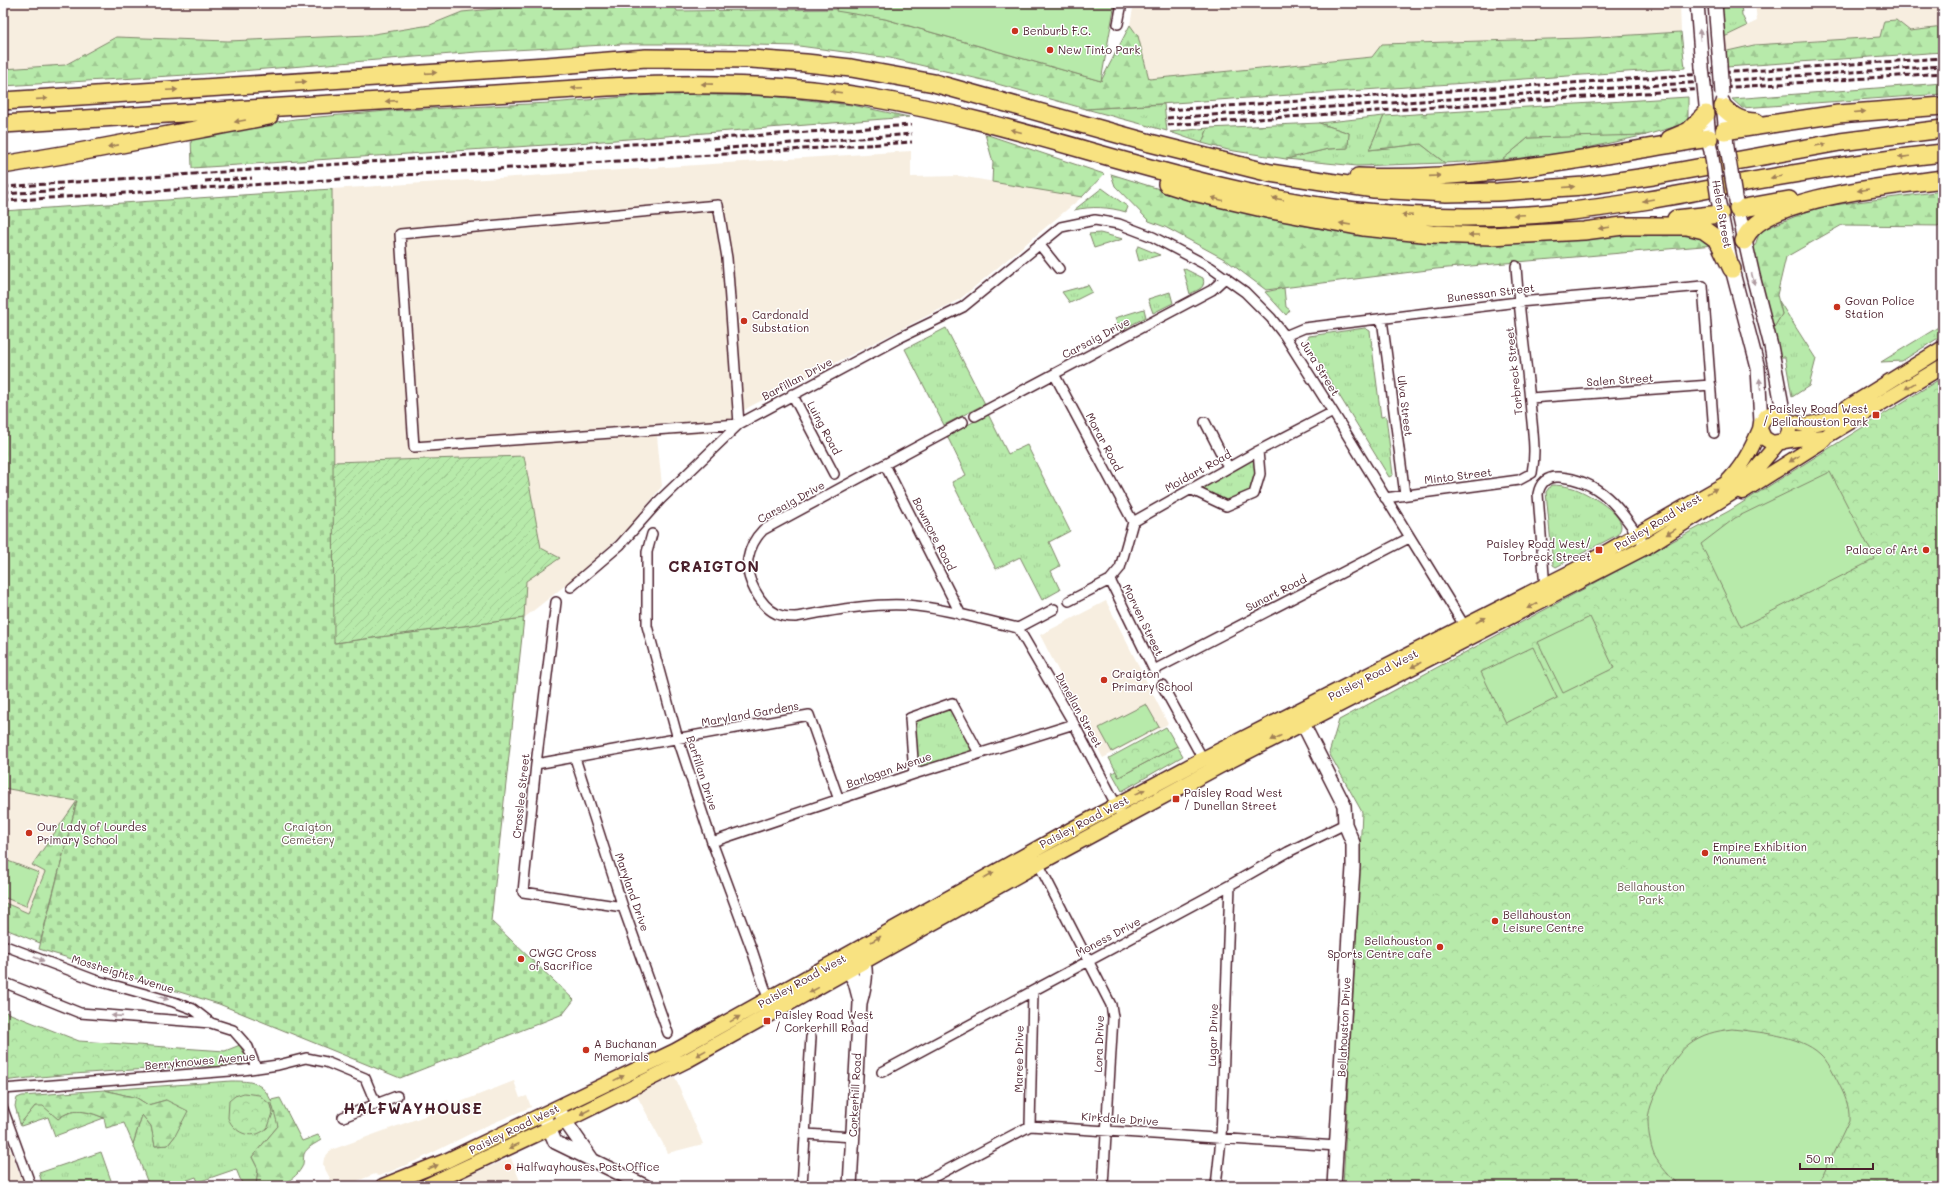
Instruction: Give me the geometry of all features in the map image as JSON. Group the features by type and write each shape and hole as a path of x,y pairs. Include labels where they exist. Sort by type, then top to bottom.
{"highway":[{"path":"3,101 546,66 646,58 751,59 851,68 934,83 1270,173 1374,189 1412,192 1498,192 1550,189 1622,181 1840,142 1943,129"},
{"path":"3,124 638,85 754,85 836,92 875,98 962,117 1054,141 1143,167 1260,196 1356,211 1400,215 1446,216 1530,214 1598,208 1843,166 1943,153"},
{"path":"1723,101 1734,118 1748,122 1782,123"},
{"path":"3,165 252,119 348,104"},
{"path":"1270,173 1371,178 1419,177 1541,166 1649,147 1718,142 1782,123 1838,114 1943,106"},
{"path":"1649,147 1689,131 1706,114"},
{"path":"1054,141 1189,191 1271,210 1363,226 1432,234 1491,236 1623,226 1687,226 1710,233 1721,244 1732,269"},
{"path":"1736,203 1835,195 1943,179"},
{"path":"1744,241 1748,232 1754,225 1774,213 1802,203 1835,195"},
{"path":"1623,226 1719,206"}],"main road":[{"path":"1825,437 1796,439 1780,443 1767,441 1764,438 1760,426 1770,414 1805,425 1826,421 1943,348"},
{"path":"1705,512 1710,511 1748,489 1821,442 1825,437 1943,366"},
{"name":"Paisley Road West","path":"426,1186 565,1122 678,1057 846,965 865,962 1300,718 1547,592 1646,547 1705,512 1735,491 1746,481 1789,434 1790,430 1785,418"},
{"name":"Paisley Road West","path":"1547,592 1732,478 1747,458 1760,426"},
{"name":"Paisley Road West","path":"846,965 858,949 1031,851 1203,760 1300,718"},
{"name":"Paisley Road West","path":"383,1186 448,1160 558,1107 678,1057"}],"street":[{"path":"1118,24 1122,3"},
{"name":"Helen Street","path":"1697,3 1706,114 1718,142 1736,203 1744,241 1771,346 1785,418"},
{"name":"Helen Street","path":"1715,3 1723,101 1718,142 1719,206 1732,269 1758,368 1760,426"},
{"path":"1719,206 1736,203"},
{"path":"718,205 727,258 739,424 414,447 400,234 718,205"},
{"name":"Jura Street","path":"1061,227 1095,220 1119,224 1153,237 1226,277 1257,303 1285,336 1468,632"},
{"name":"Barfillan Drive","path":"571,587 620,545 660,500 739,424 792,394 963,307 1061,227"},
{"path":"1040,244 1059,269"},
{"name":"Torbreck Street","path":"1516,266 1518,302 1530,398 1535,459 1532,473"},
{"name":"Carsaig Drive","path":"975,416 1212,290 1226,277"},
{"name":"Bunessan Street","path":"1285,336 1304,328 1518,302 1703,286 1711,385"},
{"name":"Ulva Street","path":"1382,319 1405,495"},
{"name":"Morar Road","path":"1054,374 1133,522"},
{"path":"1711,385 1714,433"},
{"name":"Salen Street","path":"1530,398 1711,385"},
{"name":"Luing Road","path":"792,394 834,474"},
{"name":"Moidart Road","path":"1133,522 1228,467 1333,412"},
{"name":"Carsaig Drive","path":"963,422 763,530 754,539 748,561 748,570 756,591 768,608 783,617 795,617 873,605 908,605 960,614 1018,628"},
{"path":"1204,422 1228,467"},
{"path":"1190,489 1226,506 1254,494 1260,474 1258,451"},
{"name":"Bowmore Road","path":"885,465 960,614"},
{"name":"Minto Street","path":"1385,498 1519,480 1532,473"},
{"path":"1547,592 1538,494 1542,482 1548,478 1556,477 1574,479 1588,484 1607,496 1619,507 1646,547"},
{"path":"1069,601 1110,580 1120,568 1133,522"},
{"name":"Barfillan Drive","path":"652,534 647,552 647,626 678,739 712,842 752,950 771,1007"},
{"name":"Sunart Road","path":"1154,670 1409,538"},
{"name":"Morven Street","path":"1110,580 1154,670"},
{"name":"Crosslee Street","path":"556,602 536,764 523,892 623,906"},
{"path":"1018,628 1054,609"},
{"name":"Dunellan Street","path":"1018,628 1074,724 1123,818"},
{"path":"1162,685 1203,760"},
{"path":"914,774 910,718 952,703 979,753"},
{"name":"Maryland Gardens","path":"536,764 809,715 839,800"},
{"name":"Bellahouston Drive","path":"1300,718 1344,805 1345,824 1353,843 1353,867 1334,1186"},
{"name":"Barlogan Avenue","path":"712,842 914,774 1074,724"},
{"name":"Maryland Drive","path":"575,758 623,906 668,1033"},
{"name":"Moness Drive","path":"882,1072 1230,885 1288,852 1345,824"},
{"name":"Lora Drive","path":"1031,851 1111,1005 1113,1017 1108,1130 1103,1186"},
{"name":"Lugar Drive","path":"1216,1186 1222,1139 1230,885"},
{"name":"Mossheights Avenue","path":"3,944 95,980 174,1002 193,1009 211,1023"},
{"name":"Corkerhill Road","path":"850,1186 860,1003 866,980 865,962 858,949"},
{"name":"Corkerhill Road","path":"846,965 858,992 860,1003"},
{"name":"Mossheights Avenue","path":"3,982 80,1013 211,1023 233,1030 248,1048 256,1068"},
{"name":"Maree Drive","path":"1030,1126 1032,992"},
{"path":"802,1186 811,1038"},
{"name":"Berryknowes Avenue","path":"3,1089 256,1068 278,1065 306,1058 326,1062 365,1078 376,1104"},
{"path":"343,1117 397,1096"},
{"path":"558,1107 565,1122 591,1158"},
{"path":"3,1109 31,1186"},
{"path":"543,1114 555,1142 567,1149 591,1158 646,1186"},
{"path":"917,1186 1030,1126"},
{"name":"Kirkdale Drive","path":"1030,1126 1337,1146"},
{"path":"806,1134 853,1138"}],"shaded area":[{"path":"3,3 557,3 462,12 430,25 368,35 228,41 116,37 65,65 3,69"},
{"path":"1134,3 1680,3 1681,32 1582,38 1382,44 1372,57 1148,79 1138,36 1130,25"},
{"path":"1755,3 1943,3 1943,27 1910,31 1896,20 1884,21 1880,37 1754,45 1723,52 1722,38 1757,21"},
{"path":"911,151 911,177 960,176 1082,197 960,299 749,407 713,433 657,436 662,486 630,527 572,580 524,618 525,581 559,558 541,549 524,456 333,462 332,189"},
{"name":"Craigton Primary School","path":"1106,601 1168,724 1103,758 1040,635"},
{"name":"Our Lady of Lourdes Primary School","path":"3,788 77,801 32,865 45,872 28,913 3,902"},
{"path":"675,1077 703,1144 668,1153 636,1094"},
{"path":"514,1081 520,1098 527,1096 531,1107 486,1126 420,1159 379,1176 375,1174 345,1186 334,1186 323,1165 324,1158 331,1150 433,1113 431,1107 448,1100 450,1106"},
{"path":"3,1129 24,1186 3,1186"},
{"path":"511,1158 522,1186 444,1186 491,1166"}],"green space":[{"path":"557,3 673,3 677,11 836,9 885,19 1101,81 1130,25 1138,36 1149,79 1372,57 1382,44 1582,38 1681,32 1685,68 1086,109 983,80 890,58 799,46 623,44 477,52 203,74 3,86 3,69 65,65 116,37 228,41 368,35 430,25 462,12"},
{"name":"New Tinto Park","path":"838,3 1115,3 1101,81 885,19 836,11"},
{"path":"1719,3 1741,3 1742,15 1747,26 1722,38"},
{"path":"1896,20 1910,31 1943,27 1943,52 1726,67 1723,52 1754,45 1880,37 1884,21"},
{"path":"1943,83 1943,94 1742,108 1732,99"},
{"path":"664,94 771,96 852,105 909,117 577,143 192,168 191,136 295,119 387,111 549,103"},
{"path":"1688,97 1688,123 1646,135 1528,138 1502,160 1445,163 1421,144 1369,150 1384,116"},
{"path":"1164,104 1167,131 1086,109"},
{"path":"1384,116 1369,150 1421,144 1445,163 1357,166 1286,159 1328,149 1347,148 1349,133 1319,123"},
{"path":"1319,123 1349,133 1348,148 1328,149 1286,159 1228,150 1202,143 1208,128"},
{"path":"1208,128 1202,143 1170,132"},
{"path":"985,134 1104,174 1082,197 992,182 993,162"},
{"path":"1588,135 1646,135 1560,154 1502,160 1528,138"},
{"path":"1111,174 1201,202 1315,228 1387,238 1514,241 1651,230 1695,233 1714,245 1436,269 1266,290 1226,260 1165,227 1149,221 1115,186"},
{"path":"1102,188 1128,207 1126,212 1100,208 1074,210"},
{"name":"Craigton Cemetery","path":"332,189 335,643 524,618 491,921 574,1000 563,1014 400,1078 219,1004 39,949 77,801 3,788 3,211"},
{"path":"1943,191 1943,226 1842,225 1786,257 1777,295 1782,314 1773,329 1753,251 1760,231 1818,207"},
{"path":"1100,233 1123,239 1094,248 1089,234"},
{"path":"1138,246 1160,255 1139,261 1136,250"},
{"path":"1183,268 1203,278 1204,281 1203,286 1190,294"},
{"path":"1088,285 1092,292 1070,303 1062,292"},
{"path":"1284,288 1286,307 1290,310 1286,315 1265,292"},
{"path":"1170,292 1173,303 1153,313 1148,299"},
{"path":"1779,301 1816,359 1809,386 1792,397 1785,357 1780,357 1773,329 1782,314"},
{"path":"1144,309 1146,317 1120,331 1115,318"},
{"path":"1940,326 1943,326 1943,335 1902,361 1881,362"},
{"path":"946,328 985,404 944,425 905,349"},
{"path":"1365,328 1370,331 1381,417 1386,416 1393,475 1389,477 1306,341 1309,336"},
{"name":"Bellahouston Park","path":"1943,377 1943,1186 1343,1186 1362,812 1329,753 1339,720 1729,511"},
{"path":"988,414 1008,454 1027,445 1070,531 1049,542 1060,566 1051,571 1060,590 1042,600 1020,557 996,569 952,482 966,475 947,436"},
{"path":"1258,451 1254,494 1226,506 1190,489"},
{"path":"524,456 541,548 560,558 526,581 524,618 334,643 333,462"},
{"path":"1830,472 1875,559 1741,627 1701,544 1735,518"},
{"path":"1551,485 1573,488 1602,503 1615,515 1619,521 1621,526 1620,531 1617,535 1556,567 1553,565 1546,492"},
{"path":"1590,617 1614,668 1563,693 1538,642"},
{"path":"1533,647 1557,698 1506,723 1481,672"},
{"path":"952,703 979,753 914,774 910,718"},
{"path":"1146,704 1159,727 1112,752 1099,728"},
{"path":"1166,727 1177,746 1119,777 1109,758"},
{"path":"1177,746 1183,756 1122,791 1112,773 1116,771 1119,777"},
{"path":"77,801 40,943 3,928 3,902 28,913 45,872 32,865"},
{"path":"3,859 39,873 26,906 3,897"},
{"path":"3,1011 79,1041 225,1051 240,1045 243,1052 246,1053 246,1060 242,1064 231,1067 200,1066 126,1070 3,1081"},
{"path":"1732,1029 1778,1036 1801,1042 1812,1048 1823,1057 1838,1082 1848,1105 1849,1120 1823,1175 1814,1186 1680,1186 1666,1172 1654,1155 1651,1147 1648,1119 1649,1111 1663,1078 1676,1058 1689,1044 1709,1034"},
{"path":"243,1081 257,1084 267,1093 275,1113 278,1126 252,1157 258,1169 256,1186 243,1186 236,1169 198,1182 196,1177 171,1186 149,1186 133,1144 142,1115 151,1126 155,1146 168,1145 175,1136 166,1100 148,1105 137,1098 104,1090"},
{"path":"104,1090 137,1098 148,1105 166,1100 188,1111 175,1136 168,1145 155,1146 151,1126 142,1115 133,1144 124,1123 106,1128 104,1118 86,1112 80,1111 69,1113 58,1119 43,1106 35,1106 20,1124 15,1106 17,1098 22,1096"},
{"path":"244,1093 259,1095 271,1105 273,1113 268,1127 257,1134 251,1135 240,1132 235,1129 228,1118 229,1101 235,1096"},
{"path":"280,1098 302,1141 318,1135 321,1140 307,1149 304,1154 302,1167 293,1178 276,1185 256,1186 258,1169 252,1157 278,1126 271,1100"},
{"path":"43,1105 58,1119 63,1115 80,1111 104,1118 55,1136 48,1117 21,1126 20,1124 35,1106"},
{"path":"101,1152 113,1186 43,1186 39,1173"}],"railway":[{"path":"1167,110 1943,58"},
{"path":"1167,118 1943,66"},
{"path":"1168,125 1943,73"},
{"path":"3,187 911,125"},
{"path":"714,149 912,134"},
{"path":"3,201 912,142"},
{"path":"205,181 252,178"},
{"path":"3,194 63,190"}],"place":[{"name":"Benburb F.C.","path":"1015,31"},
{"name":"New Tinto Park","path":"1050,50"},
{"name":"Govan Police Station","path":"1837,307"},
{"name":"Cardonald Substation","path":"744,321"},
{"name":"Paisley Road West / Bellahouston Park","path":"1876,415"},
{"name":"Paisley Road West/ Torbreck Street","path":"1599,550"},
{"name":"Palace of Art","path":"1926,550"},
{"name":"Craigton Primary School","path":"1104,680"},
{"name":"Paisley Road West / Dunellan Street","path":"1176,799"},
{"name":"Our Lady of Lourdes Primary School","path":"29,833"},
{"name":"Empire Exhibition Monument","path":"1705,853"},
{"name":"Bellahouston Leisure Centre","path":"1495,921"},
{"name":"Bellahouston Sports Centre cafe","path":"1440,947"},
{"name":"CWGC Cross of Sacrifice","path":"521,959"},
{"name":"Paisley Road West / Corkerhill Road","path":"767,1021"},
{"name":"A Buchanan Memorials","path":"586,1050"},
{"name":"Halfwayhouses Post Office","path":"508,1167"}],"district":[{"name":"CRAIGTON","path":"714,567"},
{"name":"HALFWAYHOUSE","path":"413,1109"}]}
